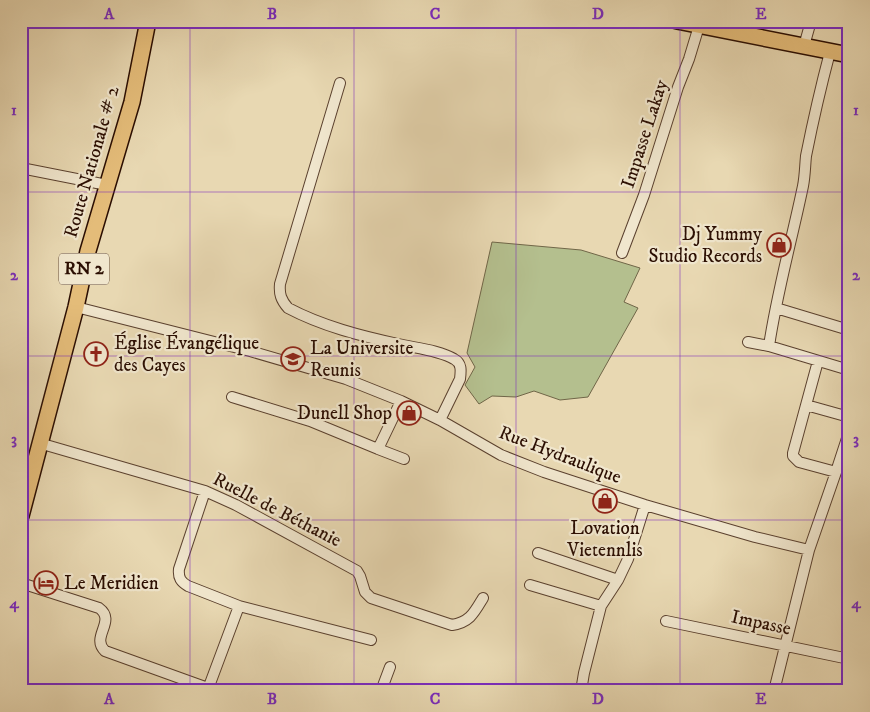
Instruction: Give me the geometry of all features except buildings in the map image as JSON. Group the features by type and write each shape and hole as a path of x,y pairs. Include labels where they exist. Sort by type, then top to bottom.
{"main road":[{"name":"Route Nationale # 2","path":"21,516 76,307 88,251 132,102 148,21"},
{"path":"676,21 849,55"}],"street":[{"path":"804,46 811,21"},
{"name":"Impasse Lakay","path":"622,253 644,195 699,26"},
{"path":"769,346 778,291 804,182 808,149 830,52"},
{"path":"340,83 280,284 279,293 282,301 288,308 336,328 374,339 434,352 454,359 461,366 460,379 440,420"},
{"path":"21,168 107,185"},
{"name":"Rue Hydraulique","path":"76,307 250,351 346,379 401,400 501,455 544,472 645,505 755,537 809,550"},
{"path":"776,308 849,330"},
{"path":"748,342 769,346 849,370"},
{"path":"818,361 793,453 799,462 836,472"},
{"path":"232,397 310,421 404,459"},
{"path":"378,449 401,400"},
{"path":"806,405 849,417"},
{"path":"774,691 809,550 849,432"},
{"name":"Ruelle de Béthanie","path":"40,443 205,491 236,505 357,571 365,592 371,598 452,625 460,624 469,619 483,598"},
{"path":"205,491 178,574 180,579 188,586 239,606 370,640"},
{"path":"581,691 601,606 618,580 628,559 645,505"},
{"path":"538,553 618,580"},
{"path":"21,583 100,608 106,614 100,643 101,648 105,651 212,690 239,606"},
{"path":"530,585 601,606"},
{"name":"Impasse","path":"666,621 849,659"},
{"path":"381,691 390,667"}],"green space":[{"path":"492,242 581,250 640,268 624,302 638,308 588,397 560,400 534,391 516,397 492,396 479,404 465,385 475,367 467,353"}],"place":[{"name":"Dj Yummy Studio Records","path":"779,245"},
{"name":"Église Évangélique des Cayes","path":"96,354"},
{"name":"La Universite Reunis","path":"293,359"},
{"name":"Dunell Shop","path":"409,413"},
{"name":"Lovation Vietennlis","path":"605,501"},
{"name":"Le Meridien","path":"46,583"}]}
